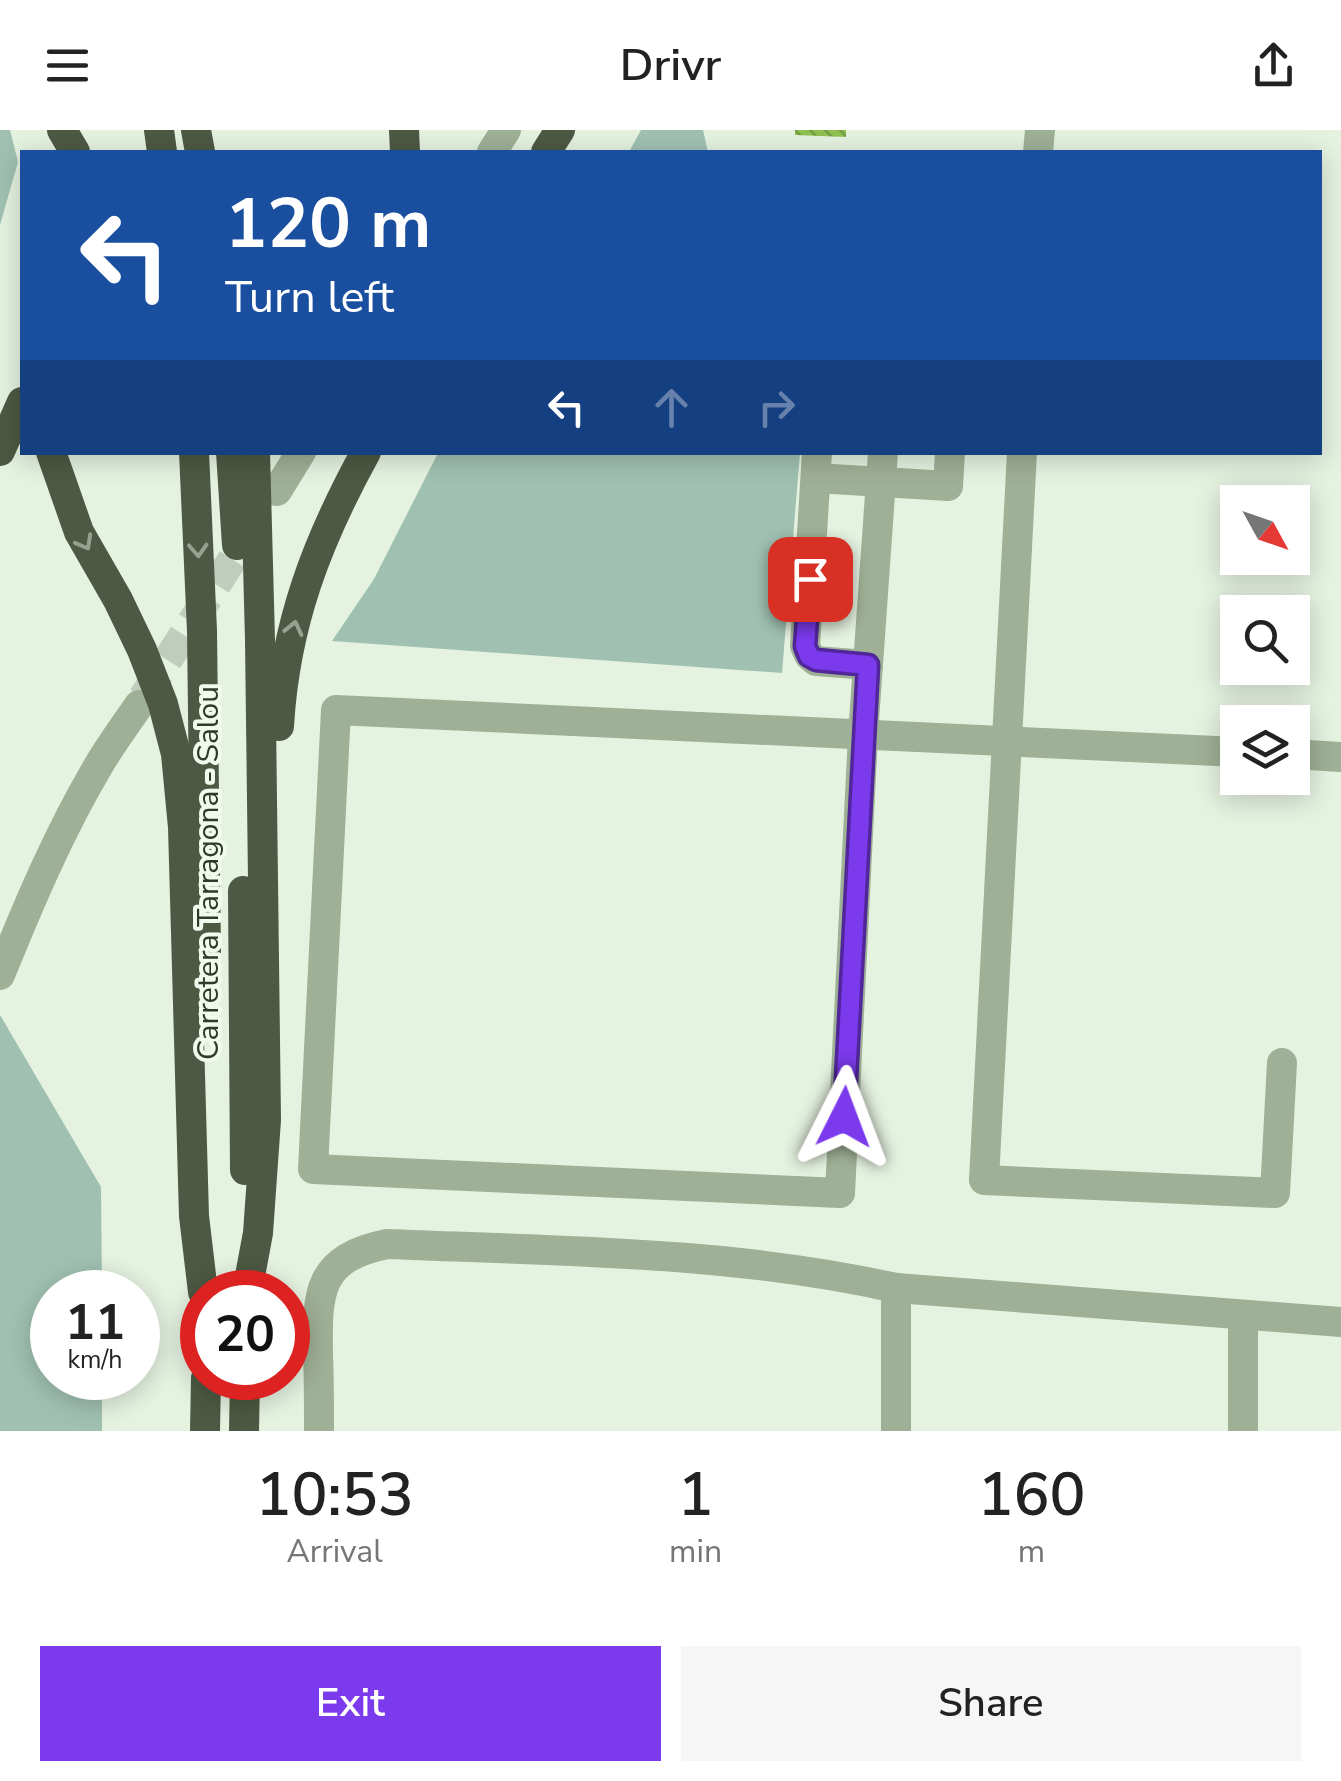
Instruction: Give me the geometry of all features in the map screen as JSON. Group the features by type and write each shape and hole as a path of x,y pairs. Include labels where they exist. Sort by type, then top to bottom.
{"highway":[{"path":"0,451 20,406"},
{"path":"51,455 79,532 142,650 163,704 176,754 182,826 194,1216 202,1270"},
{"name":"Carretera Tarragona - Salou","path":"194,455 205,771 205,1270"},
{"name":"Carretera Tarragona - Salou","path":"231,455 241,668 246,1270"},
{"path":"251,1270 263,1174 266,1038 255,455"},
{"path":"266,1038 275,966 282,687 301,597 320,544 364,455"},
{"path":"205,1431 206,1400"},
{"path":"244,1400 244,1431"}],"street":[{"path":"277,491 299,455"},
{"path":"868,665 816,660 809,656 805,646 816,465 882,467 948,486 950,455"},
{"path":"1022,455 984,1180 1275,1193 1282,1064"},
{"path":"882,467 863,735 840,1193 313,1169 336,710 863,735 1220,751"},
{"path":"0,974 62,836 100,763 139,705"},
{"path":"1310,755 1341,757"},
{"path":"319,1431 320,1294 330,1275 346,1258 388,1244 761,1265 835,1274 896,1288 1341,1322"},
{"path":"896,1288 896,1431"},
{"path":"1242,1316 1242,1431"}],"green space":[{"path":"0,130 10,130 18,162 0,225"},
{"path":"641,130 703,130 708,150 630,150"},
{"path":"437,455 800,455 782,673 332,641 374,579"},
{"path":"0,1015 101,1187 102,1270 30,1270 30,1400 102,1400 102,1431 0,1431"}],"building":[{"path":"795,130 846,130 846,137 795,135"}],"tunnel":[{"path":"143,698 254,526"}],"route":[{"path":"810,579 805,646 809,656 868,665 844,1117"}]}
